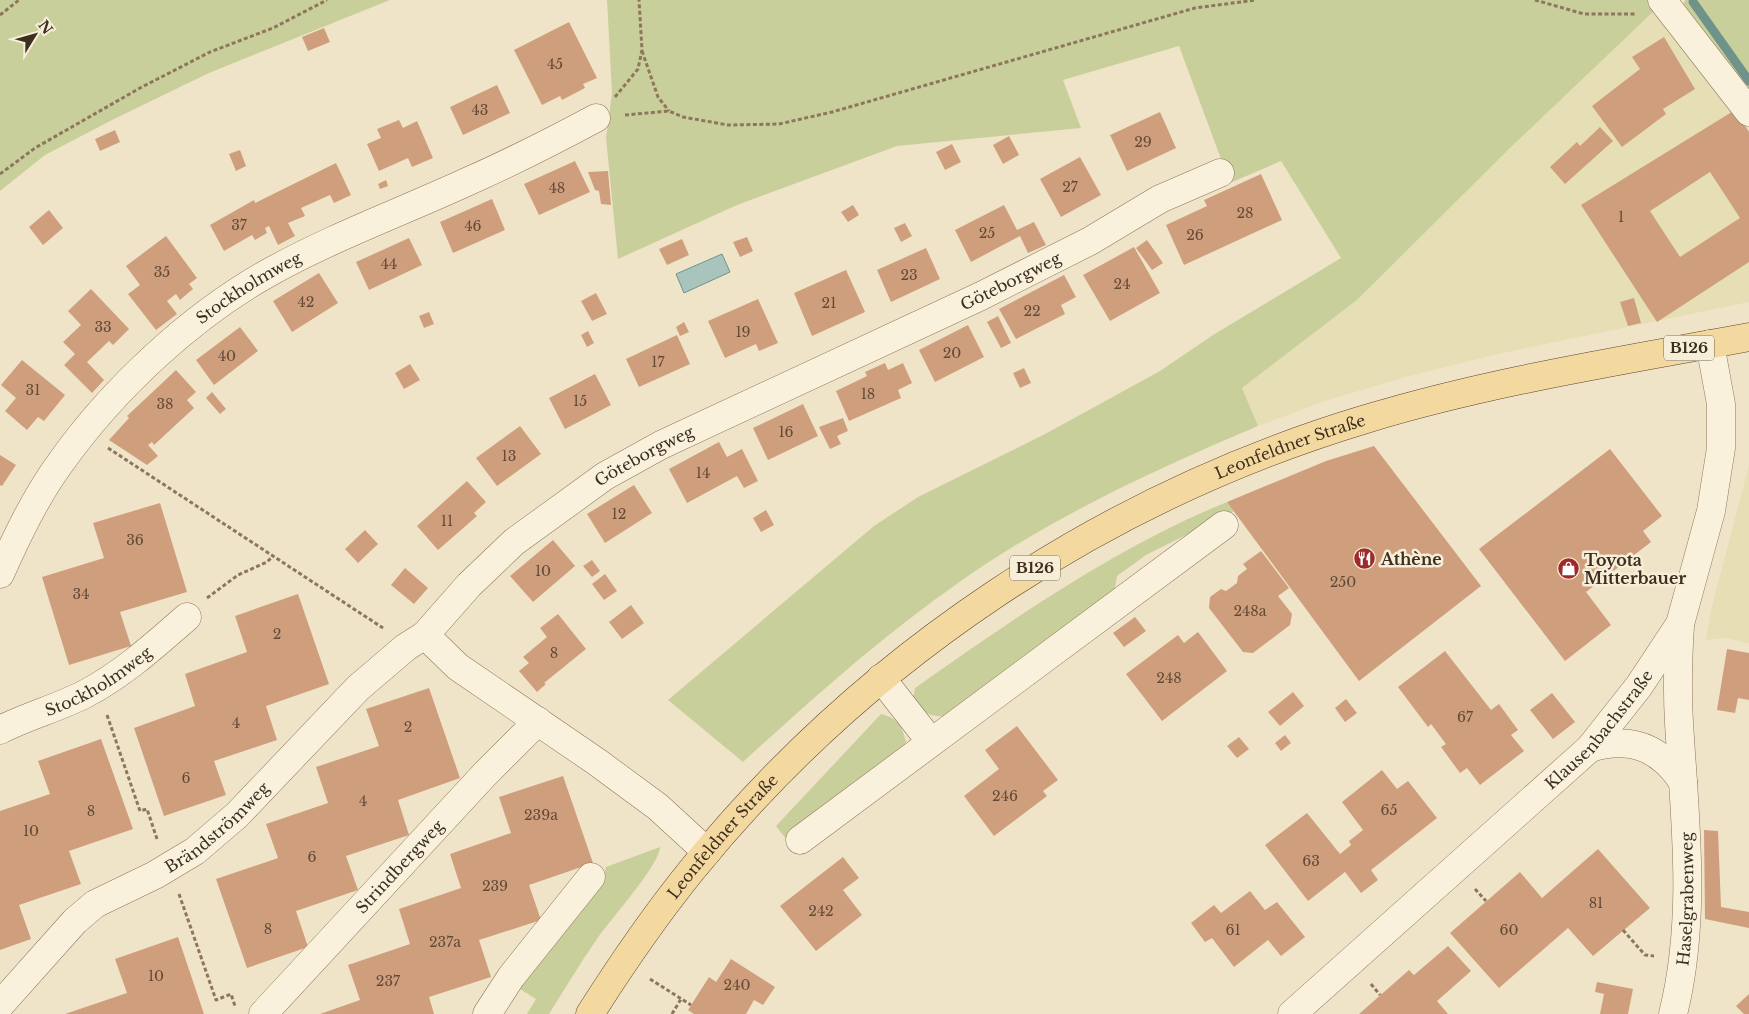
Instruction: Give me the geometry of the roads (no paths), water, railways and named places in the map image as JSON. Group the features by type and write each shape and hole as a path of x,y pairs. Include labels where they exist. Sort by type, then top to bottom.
{"main road":[{"name":"Leonfeldner Straße","path":"590,1014 623,962 662,908 707,852 764,788 823,730 881,678 992,595 1044,562 1140,509 1245,462 1332,430 1421,403 1749,337"}],"street":[{"path":"1668,3 1749,112"},
{"name":"Stockholmweg","path":"0,574 44,489 61,461 101,412 146,366 212,310 247,286 295,259 349,232 472,180 596,118"},
{"name":"Göteborgweg","path":"425,635 474,579 514,542 613,472 661,445 981,296 1090,241 1160,199 1220,174"},
{"name":"Klausenbachstraße","path":"1292,1014 1590,748 1639,686 1680,624 1709,519 1722,448 1721,404 1710,344"},
{"path":"800,840 1224,525"},
{"name":"Stockholmweg","path":"0,730 84,695 105,683 146,653 187,617"},
{"name":"Haselgrabenweg","path":"1673,1014 1684,950 1688,890 1687,825 1678,683 1680,624"},
{"path":"425,635 458,667 538,721 658,807 707,852"},
{"name":"Brändströmweg","path":"0,1005 75,921 95,904 155,876 195,851 237,815 358,688 406,647 425,635"},
{"path":"881,678 931,742"},
{"name":"Strindbergweg","path":"263,1014 485,774 538,721"},
{"path":"1590,748 1608,742 1624,742 1648,749 1671,765 1683,782"},
{"path":"487,1014 511,977 591,877"}],"water":[{"path":"722,254 730,272 684,293 676,274"}],"waterway":[{"path":"1693,2 1749,81"}],"place":[{"name":"Athène","path":"1365,559"},
{"name":"Toyota Mitterbauer","path":"1568,569"}]}
